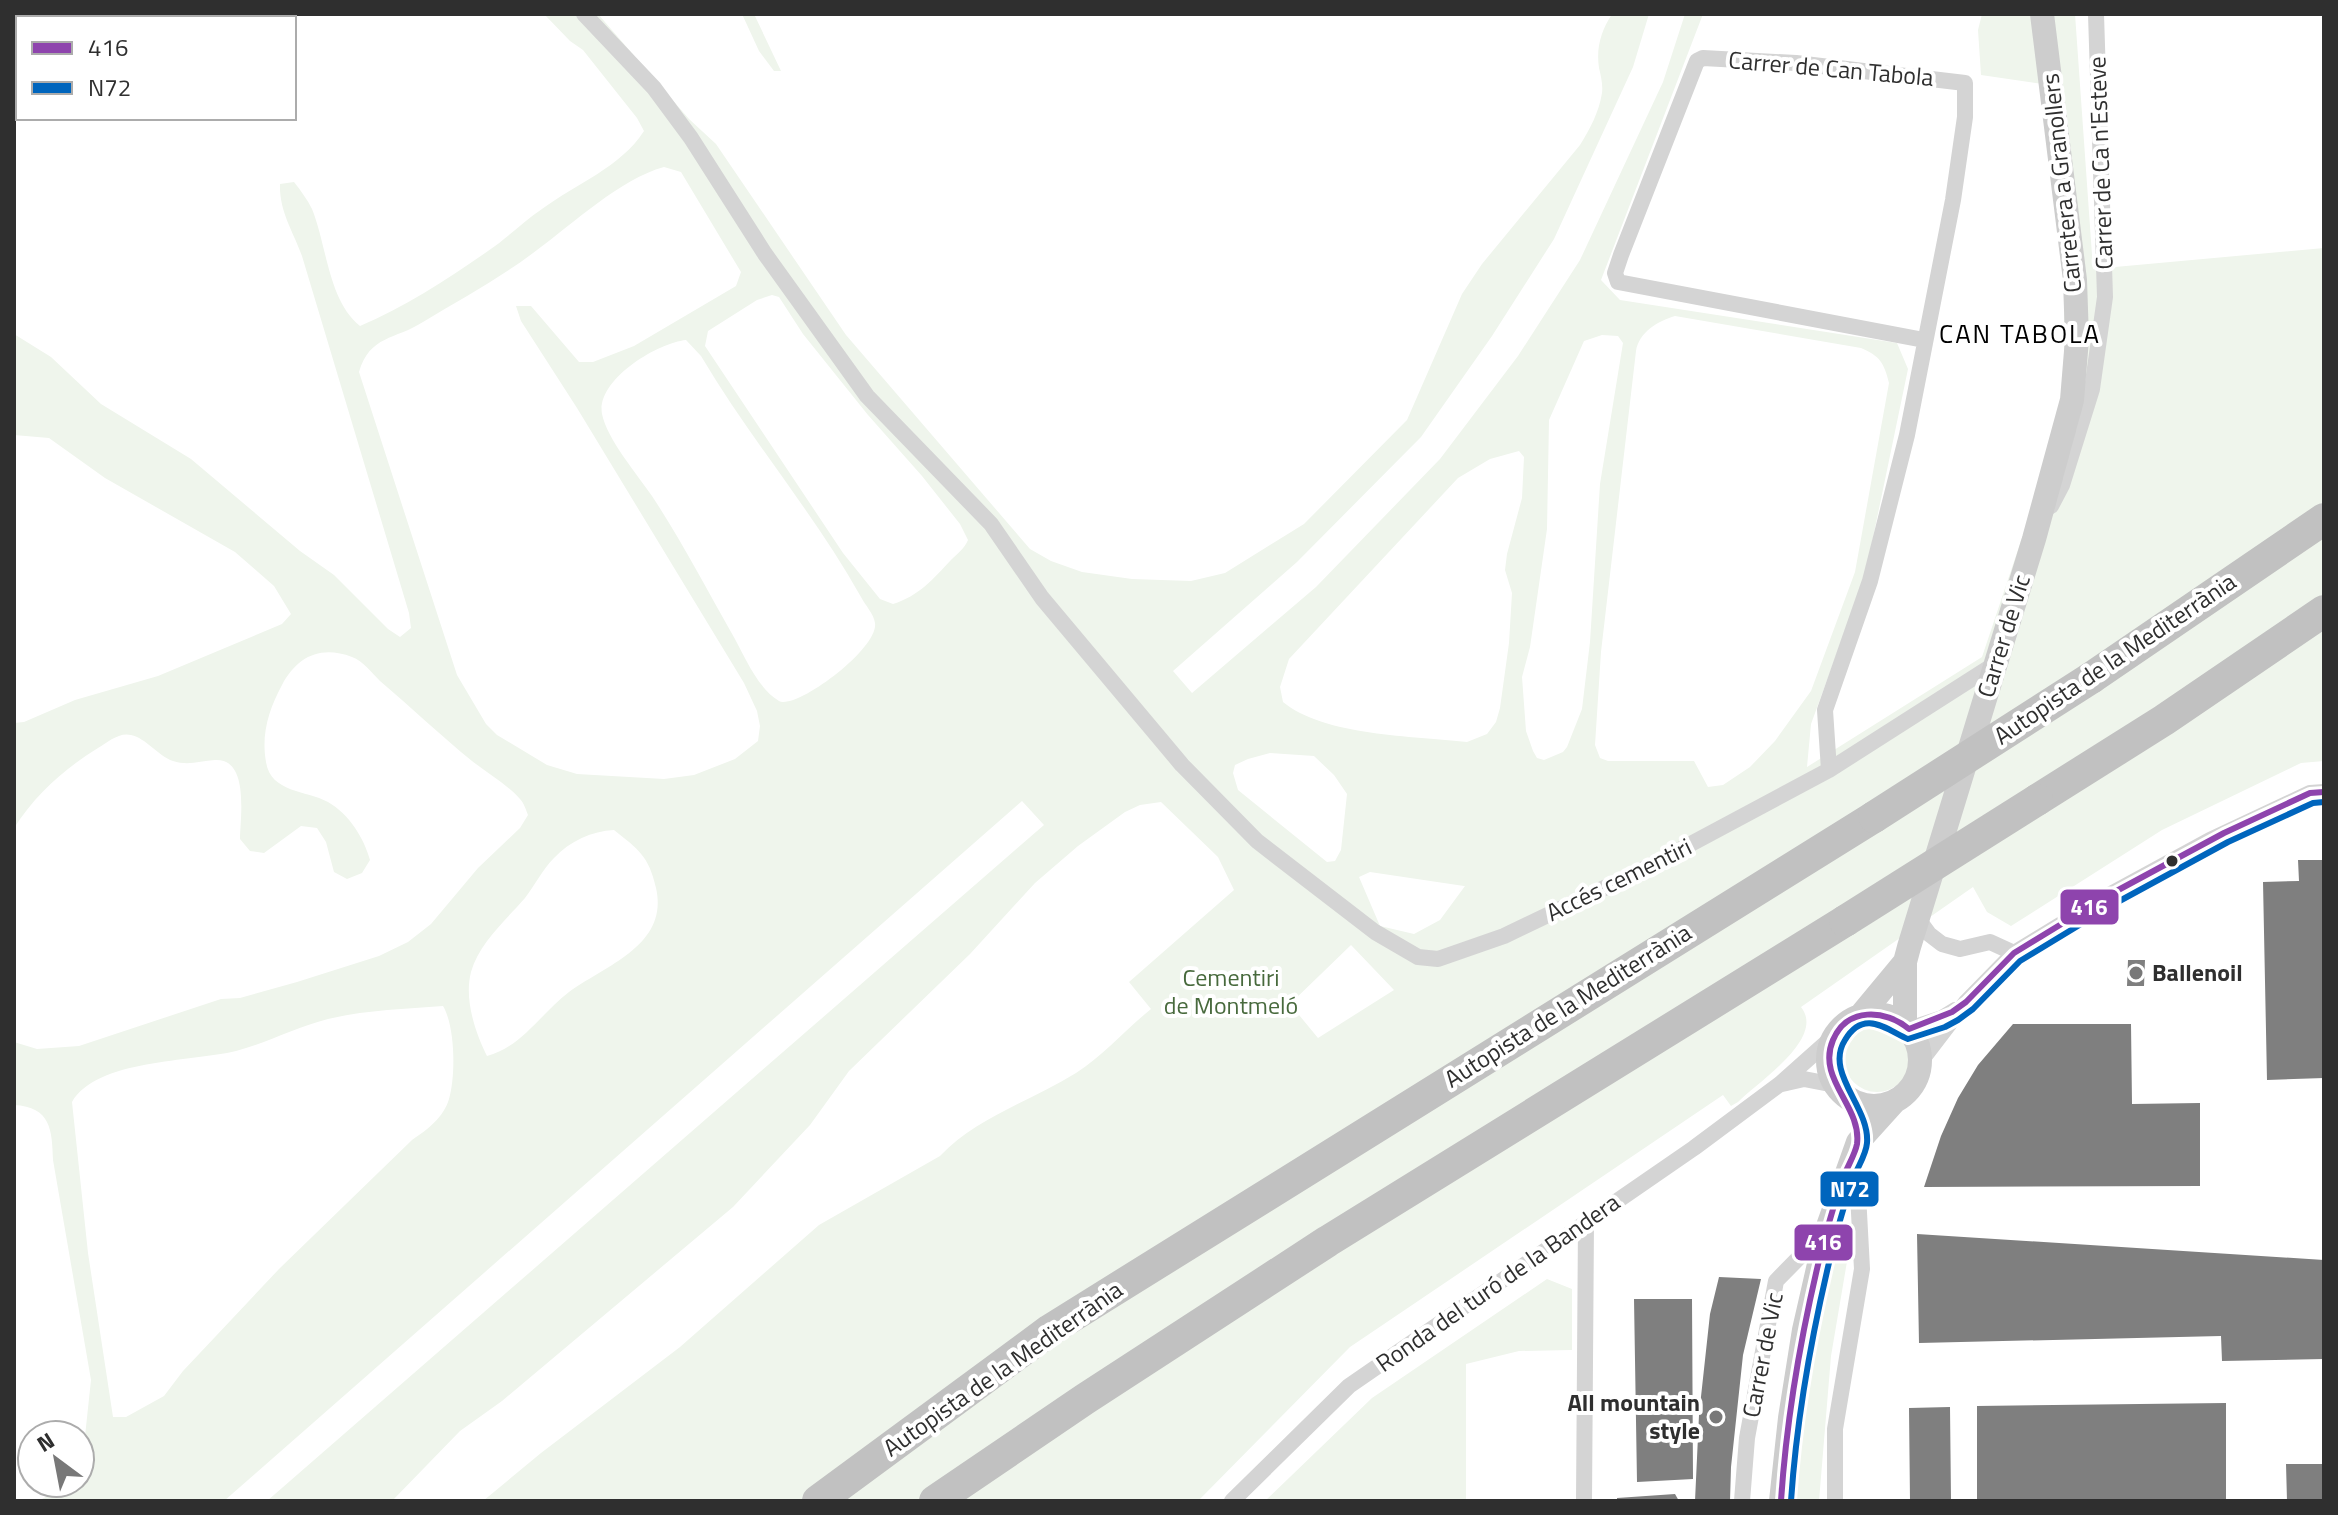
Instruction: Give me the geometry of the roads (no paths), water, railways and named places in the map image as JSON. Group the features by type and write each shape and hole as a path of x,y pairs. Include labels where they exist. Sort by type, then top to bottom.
{"highway":[{"name":"Autopista de la Mediterrània","path":"818,1501 1050,1330 1874,817 2091,678 2324,519"},
{"path":"935,1501 1328,1241 2164,720 2324,611"}],"street":[{"name":"Accés cementiri","path":"584,14 654,88 691,138 765,254 867,396 991,524 1042,598 1182,765 1257,841 1375,932 1418,957 1438,959 1504,936 1644,869 1829,770 1995,664"},
{"name":"Carretera a Granollers","path":"2042,14 2075,280 2077,339 2072,400"},
{"name":"Carrer de Ca n'Esteve","path":"2034,539 2062,485 2092,389 2105,297 2096,14"},
{"name":"Carrer de Can Tabola","path":"1829,770 1825,710 1870,581 1907,435 1953,200 1965,117 1965,83 1796,63 1703,58 1697,61 1621,255 1615,273 1618,282 1924,340"},
{"name":"Carrer de Vic","path":"1907,1027 1905,962 2034,539 2072,400"},
{"path":"1780,1084 1804,1079 1840,1090 1865,1105 1881,1106 1895,1101 1913,1085 1921,1061 1966,1002 2014,953 2109,895 2224,833 2310,793 2324,792"},
{"path":"1918,919 1929,934 1942,944 1960,949 1990,942 2014,953"},
{"name":"Carrer de Vic","path":"1861,1015 1905,962"},
{"path":"1907,1027 1942,1018 1966,1002"},
{"path":"1858,1142 1854,1118 1828,1064 1829,1049 1835,1035 1846,1022 1861,1015 1884,1014 1907,1027 1918,1044 1921,1061"},
{"name":"Ronda del turó de la Bandera","path":"1232,1501 1349,1386 1694,1148 1780,1084 1835,1035"},
{"name":"Carrer de Vic","path":"1781,1501 1804,1330 1827,1229 1845,1171 1858,1142 1895,1101"},
{"path":"1835,1501 1835,1429 1862,1269 1858,1194 1845,1171"},
{"path":"1584,1501 1586,1222"},
{"name":"Carrer de Vic","path":"1742,1501 1747,1438 1776,1281 1827,1229"}],"place":[{"name":"Ballenoil","path":"2136,973"},
{"name":"All mountain style","path":"1716,1417"}],"district":[{"name":"CAN TABOLA","path":"2020,334"}],"park label":[{"name":"Cementiri de Montmeló","path":"1231,992"}]}
